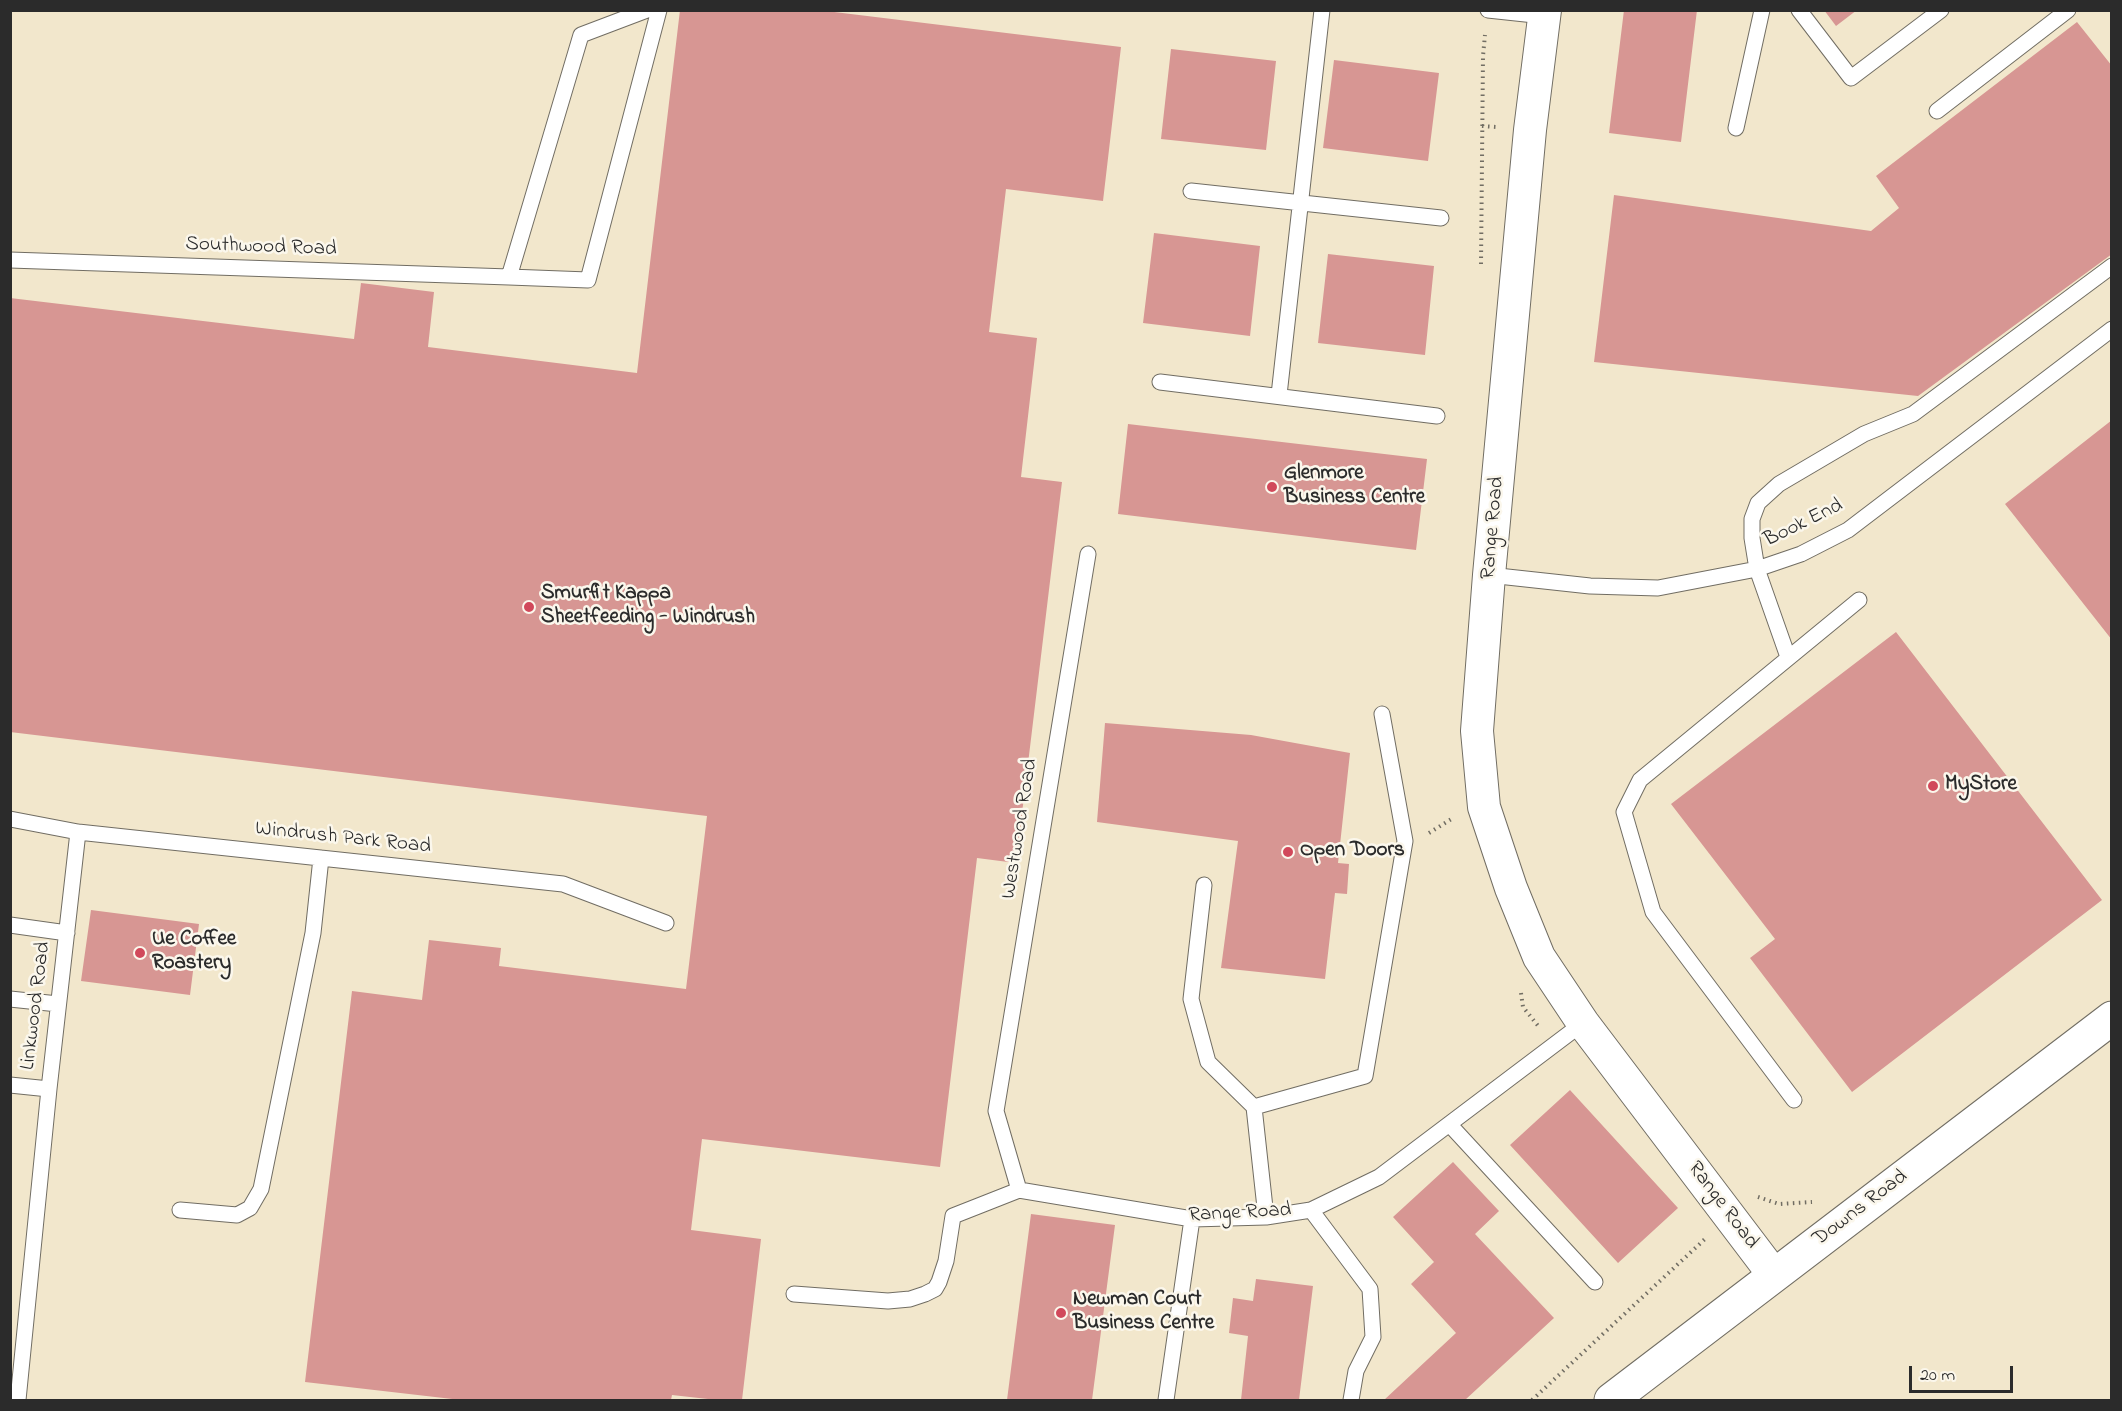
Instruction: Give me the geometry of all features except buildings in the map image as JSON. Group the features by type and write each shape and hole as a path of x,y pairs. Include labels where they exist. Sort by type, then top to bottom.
{"street":[{"name":"Range Road","path":"1544,14 1529,142 1477,731 1484,807 1511,888 1539,957 1583,1023 1774,1275"},
{"name":"Downs Road","path":"1611,1401 2112,1018"}],"lane":[{"path":"509,278 581,35 647,10"},
{"name":"Southwood Road","path":"10,260 588,280 659,10"},
{"path":"1279,395 1322,10"},
{"path":"1488,10 1544,14"},
{"path":"1736,128 1762,10"},
{"path":"1799,10 1851,78 1941,10"},
{"path":"1937,111 2068,10"},
{"path":"1191,191 1441,218"},
{"path":"1788,657 1757,569 1752,538 1752,519 1758,503 1779,484 1864,434 1913,414 2112,266"},
{"name":"Book End","path":"1489,575 1590,586 1658,588 1757,569 1801,554 1848,530 2112,328"},
{"path":"1160,382 1437,416"},
{"name":"Westwood Road","path":"1019,1190 996,1111 1088,554"},
{"path":"1794,1100 1653,912 1624,812 1640,780 1858,600"},
{"path":"1254,1107 1365,1076 1405,841 1382,714"},
{"name":"Windrush Park Road","path":"10,819 78,832 563,884 666,923"},
{"name":"Linkwood Road","path":"18,1401 49,1089 78,832"},
{"path":"180,1210 237,1215 250,1208 261,1189 313,933 321,858"},
{"path":"1204,885 1191,999 1208,1062 1254,1107 1266,1217"},
{"path":"10,925 67,933"},
{"path":"10,999 58,1004"},
{"name":"Range Road","path":"1019,1190 1192,1219 1266,1217 1311,1210 1379,1177 1583,1023"},
{"path":"10,1085 49,1089"},
{"path":"1450,1125 1595,1282"},
{"path":"794,1294 888,1300 910,1299 925,1294 935,1289 939,1282 946,1261 953,1216 1019,1190"},
{"path":"1311,1210 1370,1288 1373,1337 1356,1371 1351,1401"},
{"path":"1166,1401 1192,1219"}],"path":[{"path":"1532,1401 1708,1236"}],"place":[{"name":"Glenmore Business Centre","path":"1272,487"},
{"name":"Smurfit Kappa Sheetfeeding - Windrush","path":"529,607"},
{"name":"MyStore","path":"1933,786"},
{"name":"Open Doors","path":"1288,852"},
{"name":"Ue Coffee Roastery","path":"140,953"},
{"name":"Newman Court Business Centre","path":"1061,1313"}]}
